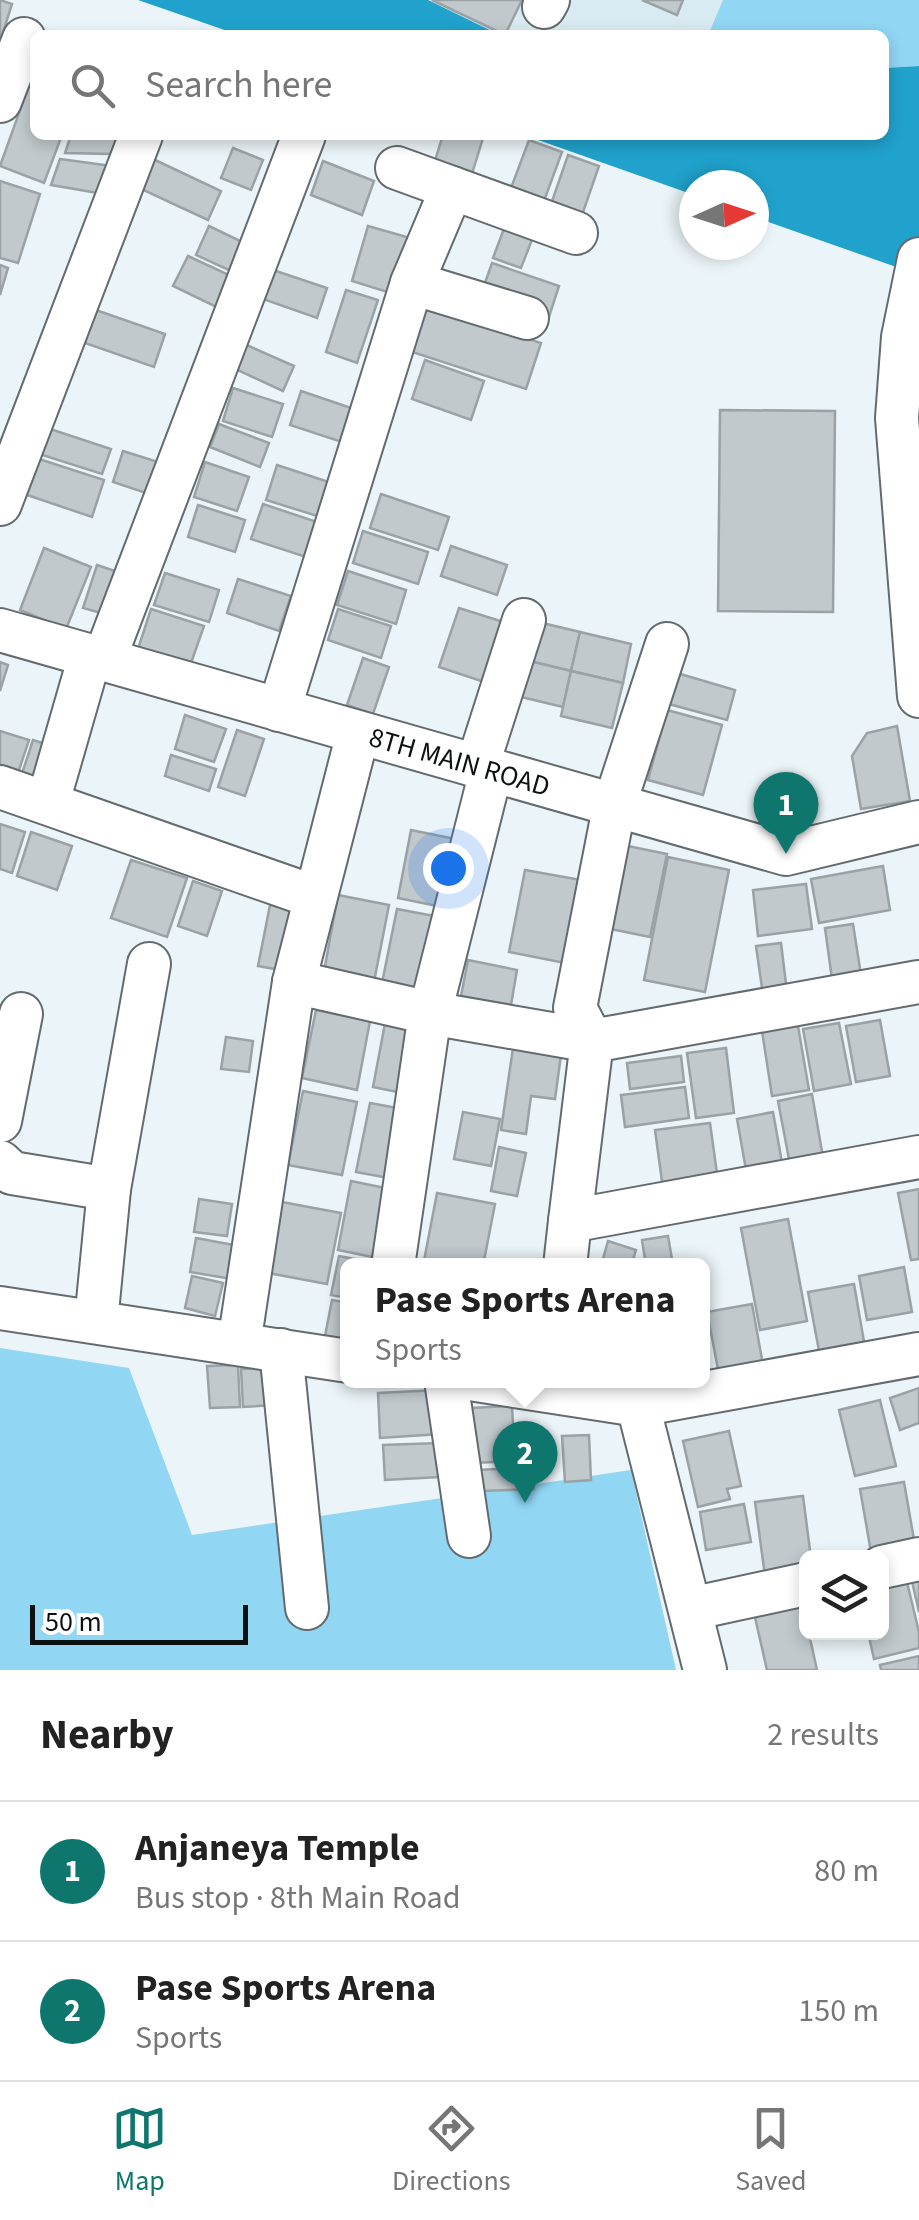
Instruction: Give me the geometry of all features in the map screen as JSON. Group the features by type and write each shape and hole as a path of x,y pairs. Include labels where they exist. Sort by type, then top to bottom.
{"street":[{"path":"0,100 24,39"},
{"path":"0,504 139,140"},
{"path":"48,802 97,658 302,140"},
{"path":"398,168 576,233"},
{"path":"279,710 412,282 452,188"},
{"path":"918,679 897,418 903,337 919,259"},
{"path":"412,282 527,318"},
{"path":"394,1258 430,1013 484,769 524,620"},
{"name":"8TH MAIN ROAD","path":"0,630 786,854 919,822"},
{"path":"565,1258 592,1041 576,1008 616,803 667,644"},
{"path":"238,1344 294,982 358,733"},
{"path":"0,786 316,897"},
{"path":"96,1322 109,1188 149,964"},
{"path":"294,982 430,1013 592,1041 919,982"},
{"path":"0,1121 20,1014"},
{"path":"570,1221 919,1157"},
{"path":"0,1162 12,1173 109,1188"},
{"path":"0,1308 340,1360"},
{"path":"281,1350 307,1608"},
{"path":"559,1388 638,1404 919,1354"},
{"path":"447,1388 468,1536"},
{"path":"638,1404 705,1670"},
{"path":"889,1565 919,1559"},
{"path":"690,1609 799,1586"}],"shaded area":[{"path":"138,0 428,0 490,30 225,30"},
{"path":"428,0 723,0 710,30 491,30"},
{"path":"723,0 919,0 919,66 889,68 889,30 710,30"},
{"path":"919,66 919,275 769,222 769,170 679,170 679,190 538,140 889,140 889,68"},
{"path":"0,1348 129,1368 192,1535 631,1470 676,1670 0,1670"}],"building":[{"path":"0,0 12,4 0,42"},
{"path":"432,0 522,0 507,30 495,30"},
{"path":"642,0 683,0 677,15"},
{"path":"30,85 30,140 60,140 44,183 0,166"},
{"path":"69,140 118,140 111,154 65,153"},
{"path":"441,140 482,140 470,180 433,167"},
{"path":"529,140 562,152 541,209 508,196"},
{"path":"233,148 263,160 251,190 221,178"},
{"path":"568,155 599,166 580,221 549,210"},
{"path":"60,159 112,166 98,193 51,185"},
{"path":"153,159 221,191 208,220 139,188"},
{"path":"323,161 374,181 362,215 311,195"},
{"path":"0,181 40,194 18,263 0,258"},
{"path":"209,226 257,249 244,277 196,255"},
{"path":"368,226 414,239 397,295 352,281"},
{"path":"505,226 533,237 521,268 493,258"},
{"path":"188,256 244,282 229,313 173,286"},
{"path":"492,263 559,286 548,320 480,297"},
{"path":"0,265 8,268 0,295"},
{"path":"273,270 327,288 317,318 263,299"},
{"path":"346,290 378,300 357,363 326,352"},
{"path":"421,304 541,343 526,389 406,350"},
{"path":"93,309 165,334 154,367 82,342"},
{"path":"242,343 294,366 283,391 231,367"},
{"path":"425,360 484,381 471,420 412,399"},
{"path":"233,388 283,404 272,437 223,421"},
{"path":"301,391 369,414 357,447 290,425"},
{"path":"720,410 835,411 833,612 718,611"},
{"path":"219,424 269,443 260,467 210,447"},
{"path":"44,427 111,449 102,474 36,453"},
{"path":"123,451 174,467 164,499 113,482"},
{"path":"36,458 104,480 92,517 24,494"},
{"path":"205,462 249,477 237,511 194,497"},
{"path":"277,465 338,485 327,519 266,500"},
{"path":"381,494 449,517 438,550 370,528"},
{"path":"263,504 326,525 315,560 251,539"},
{"path":"198,505 245,520 235,552 188,537"},
{"path":"363,531 428,552 418,584 353,563"},
{"path":"451,546 507,565 497,595 441,576"},
{"path":"44,548 91,567 66,629 20,610"},
{"path":"97,565 124,574 111,616 83,608"},
{"path":"348,571 406,590 396,624 337,605"},
{"path":"165,573 219,590 209,622 154,605"},
{"path":"238,579 291,596 279,631 227,613"},
{"path":"459,608 510,624 490,684 439,667"},
{"path":"151,609 204,626 190,666 138,649"},
{"path":"338,609 391,626 381,658 328,640"},
{"path":"530,620 580,632 571,671 521,659"},
{"path":"580,632 631,644 623,683 571,671"},
{"path":"363,658 389,667 373,714 347,705"},
{"path":"521,659 571,671 563,707 513,695"},
{"path":"0,662 8,665 0,691"},
{"path":"571,671 623,683 612,728 561,716"},
{"path":"677,673 735,690 727,720 669,704"},
{"path":"667,710 722,725 703,795 648,780"},
{"path":"185,715 226,729 214,762 175,749"},
{"path":"897,726 910,801 861,809 852,756 867,733"},
{"path":"237,730 264,739 245,796 218,787"},
{"path":"0,731 29,740 14,785 0,781"},
{"path":"33,740 58,748 43,795 18,786"},
{"path":"171,755 216,769 209,791 165,776"},
{"path":"0,824 25,832 12,873 0,869"},
{"path":"411,830 460,840 447,908 398,898"},
{"path":"31,832 72,846 57,890 17,876"},
{"path":"613,843 667,854 650,937 596,926"},
{"path":"668,857 729,870 705,992 644,980"},
{"path":"131,860 187,878 167,937 111,918"},
{"path":"883,866 890,910 819,923 811,879"},
{"path":"525,870 581,880 565,963 509,952"},
{"path":"193,881 222,891 207,936 178,926"},
{"path":"806,884 812,929 758,936 753,890"},
{"path":"338,895 389,905 373,987 323,977"},
{"path":"270,905 307,912 296,973 258,966"},
{"path":"397,909 445,918 430,992 382,983"},
{"path":"853,924 861,975 832,979 825,928"},
{"path":"781,943 787,992 763,995 756,946"},
{"path":"468,960 517,970 511,1005 461,996"},
{"path":"316,1010 370,1021 357,1090 302,1078"},
{"path":"386,1018 425,1026 412,1095 373,1087"},
{"path":"880,1020 890,1076 856,1082 846,1026"},
{"path":"839,1023 851,1084 814,1091 803,1029"},
{"path":"798,1026 809,1090 772,1096 762,1031"},
{"path":"226,1037 253,1041 249,1072 221,1069"},
{"path":"513,1048 561,1055 555,1099 531,1096 526,1134 501,1130"},
{"path":"726,1048 734,1113 696,1118 687,1053"},
{"path":"681,1056 684,1082 630,1089 627,1063"},
{"path":"685,1087 689,1118 625,1127 621,1095"},
{"path":"303,1091 357,1102 342,1175 288,1165"},
{"path":"812,1094 824,1163 791,1170 778,1101"},
{"path":"370,1103 414,1111 400,1180 356,1172"},
{"path":"463,1112 500,1119 491,1166 454,1159"},
{"path":"773,1112 784,1174 748,1181 737,1119"},
{"path":"710,1123 719,1188 664,1196 655,1130"},
{"path":"499,1147 526,1153 517,1196 491,1191"},
{"path":"351,1181 400,1191 387,1258 338,1250"},
{"path":"919,1189 919,1259 911,1260 898,1193"},
{"path":"437,1193 495,1204 485,1258 425,1258"},
{"path":"199,1199 232,1204 227,1236 194,1232"},
{"path":"282,1202 341,1213 327,1284 268,1273"},
{"path":"788,1219 807,1321 760,1330 741,1228"},
{"path":"668,1236 672,1258 645,1258 642,1240"},
{"path":"196,1238 250,1248 244,1281 190,1272"},
{"path":"608,1241 636,1250 634,1258 603,1258"},
{"path":"339,1256 350,1258 340,1258 340,1297 331,1295"},
{"path":"904,1267 912,1312 867,1320 859,1276"},
{"path":"192,1276 223,1283 215,1316 185,1308"},
{"path":"854,1284 867,1359 822,1367 808,1292"},
{"path":"332,1300 340,1302 340,1339 325,1336"},
{"path":"752,1304 765,1376 721,1385 710,1311"},
{"path":"238,1365 240,1407 210,1408 207,1366"},
{"path":"270,1368 275,1405 243,1407 241,1369"},
{"path":"919,1388 919,1423 900,1430 890,1398"},
{"path":"438,1390 440,1434 380,1438 378,1393"},
{"path":"880,1400 896,1466 855,1476 839,1410"},
{"path":"512,1406 515,1461 474,1463 471,1408"},
{"path":"729,1431 741,1486 727,1489 730,1499 698,1507 683,1441"},
{"path":"589,1435 591,1480 565,1482 562,1436"},
{"path":"439,1443 440,1477 385,1480 383,1445"},
{"path":"533,1467 534,1489 480,1491 479,1470"},
{"path":"904,1482 916,1551 889,1555 889,1550 871,1550 860,1489"},
{"path":"803,1496 810,1550 799,1550 799,1572 765,1576 755,1502"},
{"path":"744,1504 751,1542 706,1550 700,1512"},
{"path":"919,1575 919,1612 911,1577"},
{"path":"906,1578 919,1648 874,1659 870,1640 889,1640 889,1582"},
{"path":"799,1603 799,1640 810,1640 817,1670 767,1670 754,1613"},
{"path":"919,1656 919,1670 881,1670 880,1665"}],"place":[{"name":"Anjaneya Temple","path":"786,854"},
{"name":"Pase Sports Arena","path":"525,1503"}]}
